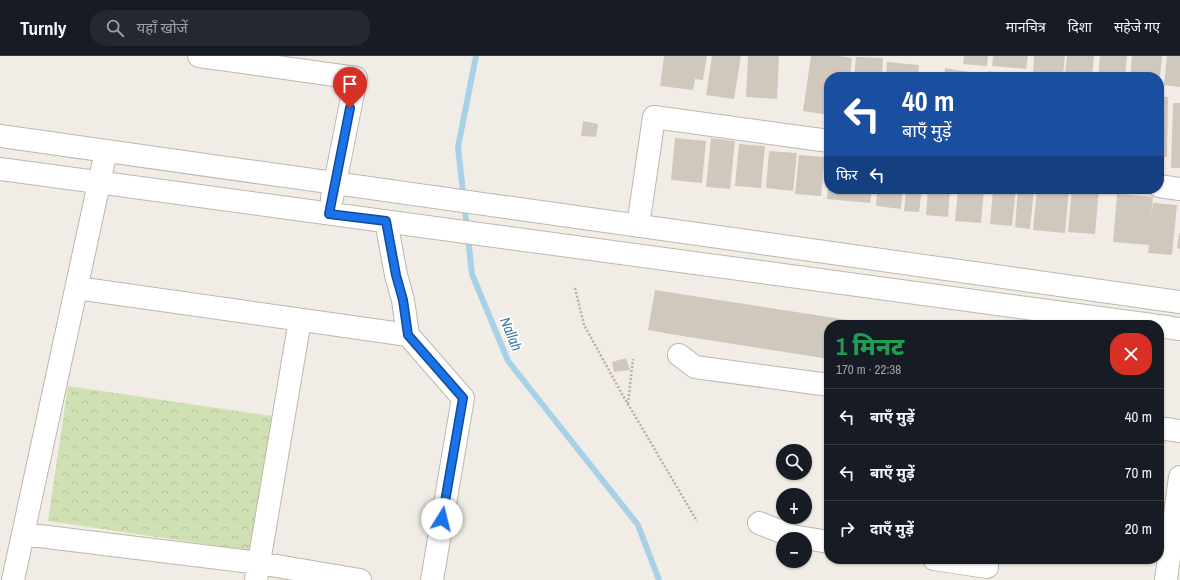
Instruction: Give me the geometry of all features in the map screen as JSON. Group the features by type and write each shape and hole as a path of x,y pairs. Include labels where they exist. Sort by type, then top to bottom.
{"street":[{"path":"199,56 356,78 329,214"},
{"path":"638,226 654,118 824,140"},
{"path":"0,136 1180,302"},
{"path":"13,580 106,151"},
{"path":"0,169 1115,320"},
{"path":"1164,187 1180,189"},
{"path":"394,223 396,275 403,300 408,335 463,398 432,580"},
{"path":"76,288 408,335"},
{"path":"258,571 300,320"},
{"path":"1164,327 1180,329"},
{"path":"679,355 695,367 824,384"},
{"path":"1164,429 1180,431"},
{"path":"1172,570 1180,477"},
{"path":"759,523 792,536 824,541"},
{"path":"23,534 258,571 360,580"},
{"path":"960,564 986,569"}],"path":[{"path":"574,288 584,325 628,404 697,521"},
{"path":"628,404 633,359"}],"green space":[{"path":"68,386 272,416 252,551 48,521"}],"building":[{"path":"664,56 707,56 703,80 695,79 693,90 660,86"},
{"path":"712,56 741,56 734,99 706,95"},
{"path":"748,56 779,56 777,99 746,97"},
{"path":"811,56 839,56 852,58 851,72 824,72 824,114 803,111"},
{"path":"964,56 988,56 987,66 963,64"},
{"path":"993,56 1028,56 1026,69 992,66"},
{"path":"1034,56 1065,56 1063,72 1033,72"},
{"path":"1067,56 1094,56 1092,72 1065,72"},
{"path":"1100,56 1127,56 1125,72 1098,72"},
{"path":"1132,56 1162,56 1160,72 1130,72"},
{"path":"1167,56 1180,56 1180,87 1164,85"},
{"path":"856,57 883,58 882,72 854,72"},
{"path":"887,62 919,65 918,72 886,72"},
{"path":"945,68 970,72 945,72"},
{"path":"1164,97 1168,97 1167,157 1164,157"},
{"path":"1173,103 1180,103 1180,168 1171,168"},
{"path":"583,121 598,124 596,137 581,136"},
{"path":"675,138 706,141 702,183 671,180"},
{"path":"711,138 735,141 730,189 706,187"},
{"path":"739,144 765,146 761,188 735,186"},
{"path":"769,151 797,153 793,191 766,188"},
{"path":"799,155 824,157 821,196 795,194"},
{"path":"828,194 871,194 870,203 827,199"},
{"path":"877,194 902,194 901,209 876,206"},
{"path":"906,194 921,194 919,212 904,211"},
{"path":"928,194 950,194 948,217 926,215"},
{"path":"958,194 984,194 981,223 955,221"},
{"path":"993,194 1015,194 1012,226 990,224"},
{"path":"1018,194 1034,194 1030,229 1015,227"},
{"path":"1037,194 1069,194 1065,233 1033,230"},
{"path":"1072,194 1099,194 1095,234 1068,232"},
{"path":"1117,194 1153,197 1151,217 1153,203 1177,205 1172,255 1148,253 1149,245 1113,242"},
{"path":"1180,233 1180,249 1177,248"},
{"path":"655,290 848,320 824,320 824,358 648,330"},
{"path":"626,358 630,370 614,372 612,362"}],"waterway":[{"name":"Nallah","path":"476,56 458,147 472,274 508,361 638,525 659,580"}],"route":[{"path":"350,108 329,214 386,221 396,275 403,300 408,335 463,398 442,519"}]}
